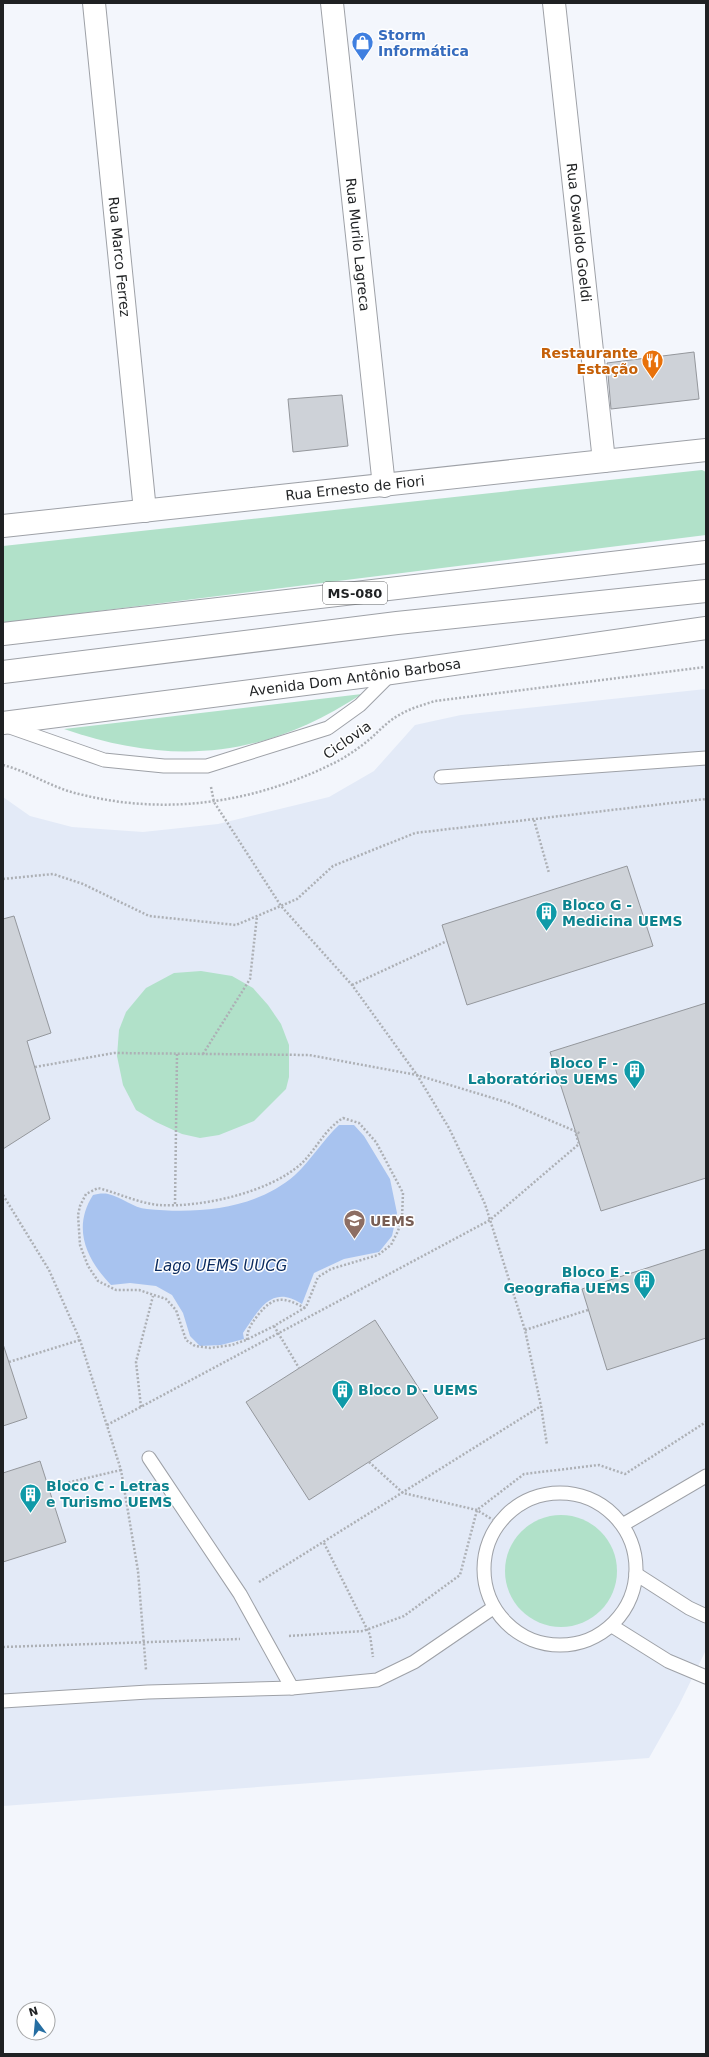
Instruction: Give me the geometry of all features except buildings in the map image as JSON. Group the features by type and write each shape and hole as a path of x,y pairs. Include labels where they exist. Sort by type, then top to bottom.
{"street":[{"name":"Rua Marco Ferrez","path":"94,3 145,511"},
{"name":"Rua Murilo Lagreca","path":"332,3 384,486"},
{"name":"Rua Oswaldo Goeldi","path":"554,3 604,461"},
{"name":"Rua Ernesto de Fiori","path":"3,526 706,450"},
{"name":"MS-080","path":"3,634 706,552"},
{"name":"MS-080","path":"3,672 397,623 706,591"},
{"name":"Avenida Dom Antônio Barbosa","path":"3,724 391,673 706,628"}],"lane":[{"path":"3,724 104,760 164,766 207,766 328,728 360,705 391,673"},
{"path":"441,777 706,758"},
{"path":"149,1458 240,1594 292,1688"},
{"path":"624,1524 706,1476"},
{"path":"566,1494 588,1496 608,1508 624,1524 636,1574 636,1588 626,1609 612,1626 582,1643 548,1645 517,1633 493,1608 484,1580 485,1550 498,1523 513,1510 536,1499 566,1494"},
{"path":"636,1574 689,1608 706,1616"},
{"path":"3,1701 148,1692 292,1688 376,1680 414,1662 493,1608"},
{"path":"612,1626 668,1661 706,1677"}],"path":[{"name":"Ciclovia","path":"3,765 26,773 46,784 78,794 112,801 146,805 180,805 214,802 246,796 308,776 337,762 369,740 400,714 435,701 706,667"},
{"path":"3,879 53,874 83,884 149,916 236,924 297,899 333,866 415,833 706,799"},
{"path":"214,802 281,906 352,985 417,1075 448,1128 485,1204 525,1330 541,1406 547,1445"},
{"path":"534,820 549,873"},
{"path":"203,1054 250,979 257,916"},
{"path":"352,985 447,941"},
{"path":"35,1067 114,1053 309,1055 417,1075 509,1103 575,1130 581,1134"},
{"path":"175,1204 177,1054"},
{"path":"343,1118 359,1123 376,1142 403,1193 402,1218 398,1231 391,1245 378,1255 331,1269 318,1277 305,1308 246,1340 232,1345 210,1348 195,1346 186,1340 176,1310 166,1299 153,1296 139,1290 116,1290 98,1281 88,1266 80,1246 78,1215 80,1206 86,1194 98,1188 159,1205 228,1199 278,1179 301,1163 332,1125 343,1118"},
{"path":"107,1425 490,1220 580,1144 575,1130"},
{"path":"3,1195 49,1270 80,1340 121,1470 138,1571 148,1692"},
{"path":"141,1407 136,1362 153,1296"},
{"path":"246,1340 247,1331 255,1318 265,1306 274,1300 290,1300 305,1308"},
{"path":"525,1330 588,1310"},
{"path":"274,1326 299,1368"},
{"path":"9,1362 80,1340"},
{"path":"240,1594 324,1543 541,1406"},
{"path":"3,1647 264,1638 367,1629 404,1616 460,1575 477,1510 524,1474 599,1465 624,1474 706,1422"},
{"path":"369,1462 403,1493 477,1510 498,1523"},
{"path":"48,1487 121,1470"},
{"path":"324,1543 370,1635 376,1680"}],"shaded area":[{"name":"UEMS","path":"706,689 706,1650 679,1705 649,1758 3,1806 3,797 30,816 72,827 143,832 218,824 329,797 374,771 415,725 461,715"}],"green space":[{"path":"702,470 706,472 706,535 3,623 3,546"},
{"path":"362,694 326,715 290,732 254,743 218,750 181,752 143,749 104,741 64,729"},
{"path":"201,971 232,976 253,988 268,1005 281,1024 289,1045 289,1077 286,1089 254,1121 219,1135 200,1138 182,1134 156,1122 136,1110 123,1085 117,1056 119,1030 126,1012 146,988 174,973"},
{"path":"561,1515 582,1519 601,1531 613,1550 617,1571 613,1592 601,1611 582,1623 561,1627 540,1623 521,1611 509,1592 505,1571 509,1550 521,1531 540,1519"}],"water":[{"name":"Lago UEMS UUCG","path":"339,1125 354,1125 364,1136 390,1179 397,1213 392,1236 379,1252 344,1259 314,1273 302,1304 282,1297 274,1298 267,1302 243,1333 244,1339 221,1345 200,1346 190,1336 183,1313 172,1295 156,1286 130,1283 111,1285 102,1275 89,1254 85,1243 83,1219 93,1195 108,1194 118,1197 132,1205 147,1209 186,1211 225,1207 244,1202 262,1196 279,1187 295,1175"}],"place":[{"name":"Storm Informática","path":"363,62"},
{"name":"Restaurante Estação","path":"653,380"},
{"name":"Bloco G - Medicina UEMS","path":"547,932"},
{"name":"Bloco F - Laboratórios UEMS","path":"634,1090"},
{"name":"UEMS","path":"354,1240"},
{"name":"Bloco E - Geografia UEMS","path":"645,1300"},
{"name":"Bloco D - UEMS","path":"342,1410"},
{"name":"Bloco C - Letras e Turismo UEMS","path":"30,1514"}]}
